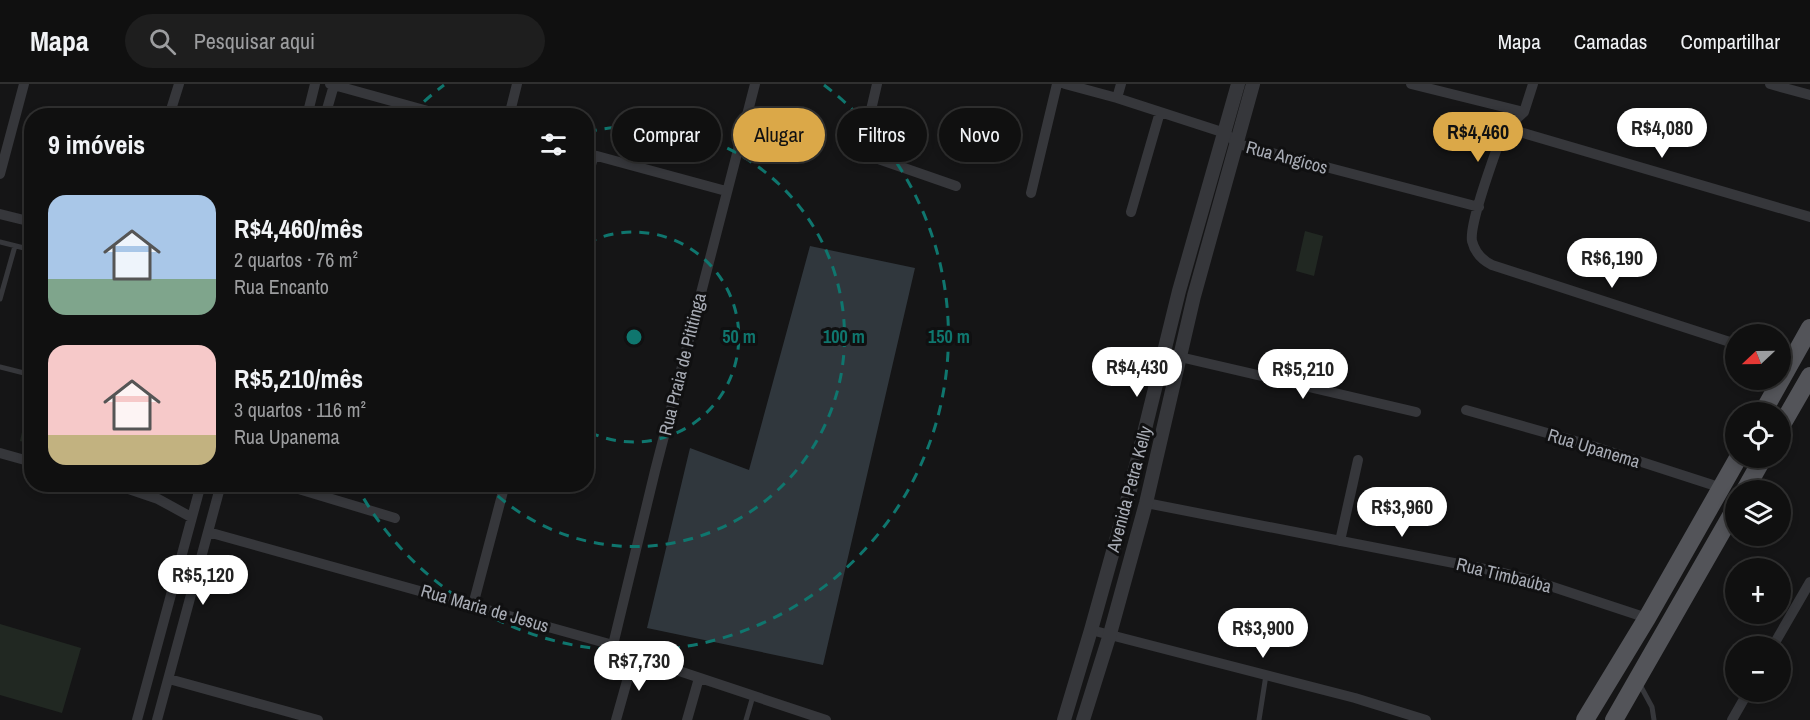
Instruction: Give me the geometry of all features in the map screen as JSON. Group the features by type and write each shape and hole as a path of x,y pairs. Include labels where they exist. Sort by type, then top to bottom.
{"main road":[{"path":"1791,353 1810,328"},
{"path":"1791,409 1810,376"},
{"path":"1585,720 1647,618 1733,468"},
{"path":"1614,720 1725,526"}],"street":[{"path":"0,174 24,84"},
{"path":"172,108 179,84"},
{"path":"309,108 315,84"},
{"path":"327,108 332,84 418,108"},
{"path":"511,108 517,84"},
{"name":"Rua Praia de Pititinga","path":"613,645 754,84"},
{"path":"877,84 861,153 956,186"},
{"path":"1031,193 1057,84"},
{"name":"Rua Angicos","path":"1065,84 1117,98 1225,133 1238,144 1479,207"},
{"path":"1117,98 1121,84"},
{"name":"Avenida Petra Kelly","path":"1064,720 1129,494 1179,291 1238,84"},
{"name":"Avenida Petra Kelly","path":"1083,720 1110,634 1146,503 1194,296 1253,84"},
{"path":"1411,84 1524,112"},
{"path":"1533,84 1524,112 1506,128 1501,137 1479,207 1472,240 1482,260 1725,340"},
{"path":"1770,84 1810,95"},
{"path":"1131,212 1160,112"},
{"path":"1506,128 1810,218"},
{"path":"594,155 726,191"},
{"path":"0,214 24,220"},
{"path":"1180,357 1416,412"},
{"name":"Rua Upanema","path":"1466,410 1586,444 1722,488"},
{"path":"0,453 24,460"},
{"path":"1340,541 1358,460"},
{"path":"137,492 158,499 192,517"},
{"path":"137,720 199,492"},
{"path":"158,720 219,492"},
{"path":"309,492 395,518"},
{"path":"473,604 503,492"},
{"name":"Rua Timbaúba","path":"1146,503 1500,572 1647,618"},
{"name":"Rua Maria de Jesus","path":"208,532 473,604 613,645 634,656 826,720"},
{"path":"1779,636 1810,582"},
{"path":"1091,630 1355,698 1426,720"},
{"path":"616,720 634,656"},
{"path":"687,720 699,678"},
{"path":"169,679 318,720"},
{"path":"1732,720 1742,702"}],"lane":[{"path":"0,242 24,248"},
{"path":"0,299 15,246"},
{"path":"0,366 24,373"},
{"path":"1259,720 1266,675"},
{"path":"1637,680 1652,707 1654,720"},
{"path":"746,720 753,696"}],"shaded area":[{"path":"1305,231 1323,236 1314,276 1296,271"},
{"path":"810,246 915,268 823,665 647,628 690,448 749,470"},
{"path":"24,423 24,442 20,441"},
{"path":"0,624 81,648 62,713 0,695"}]}
